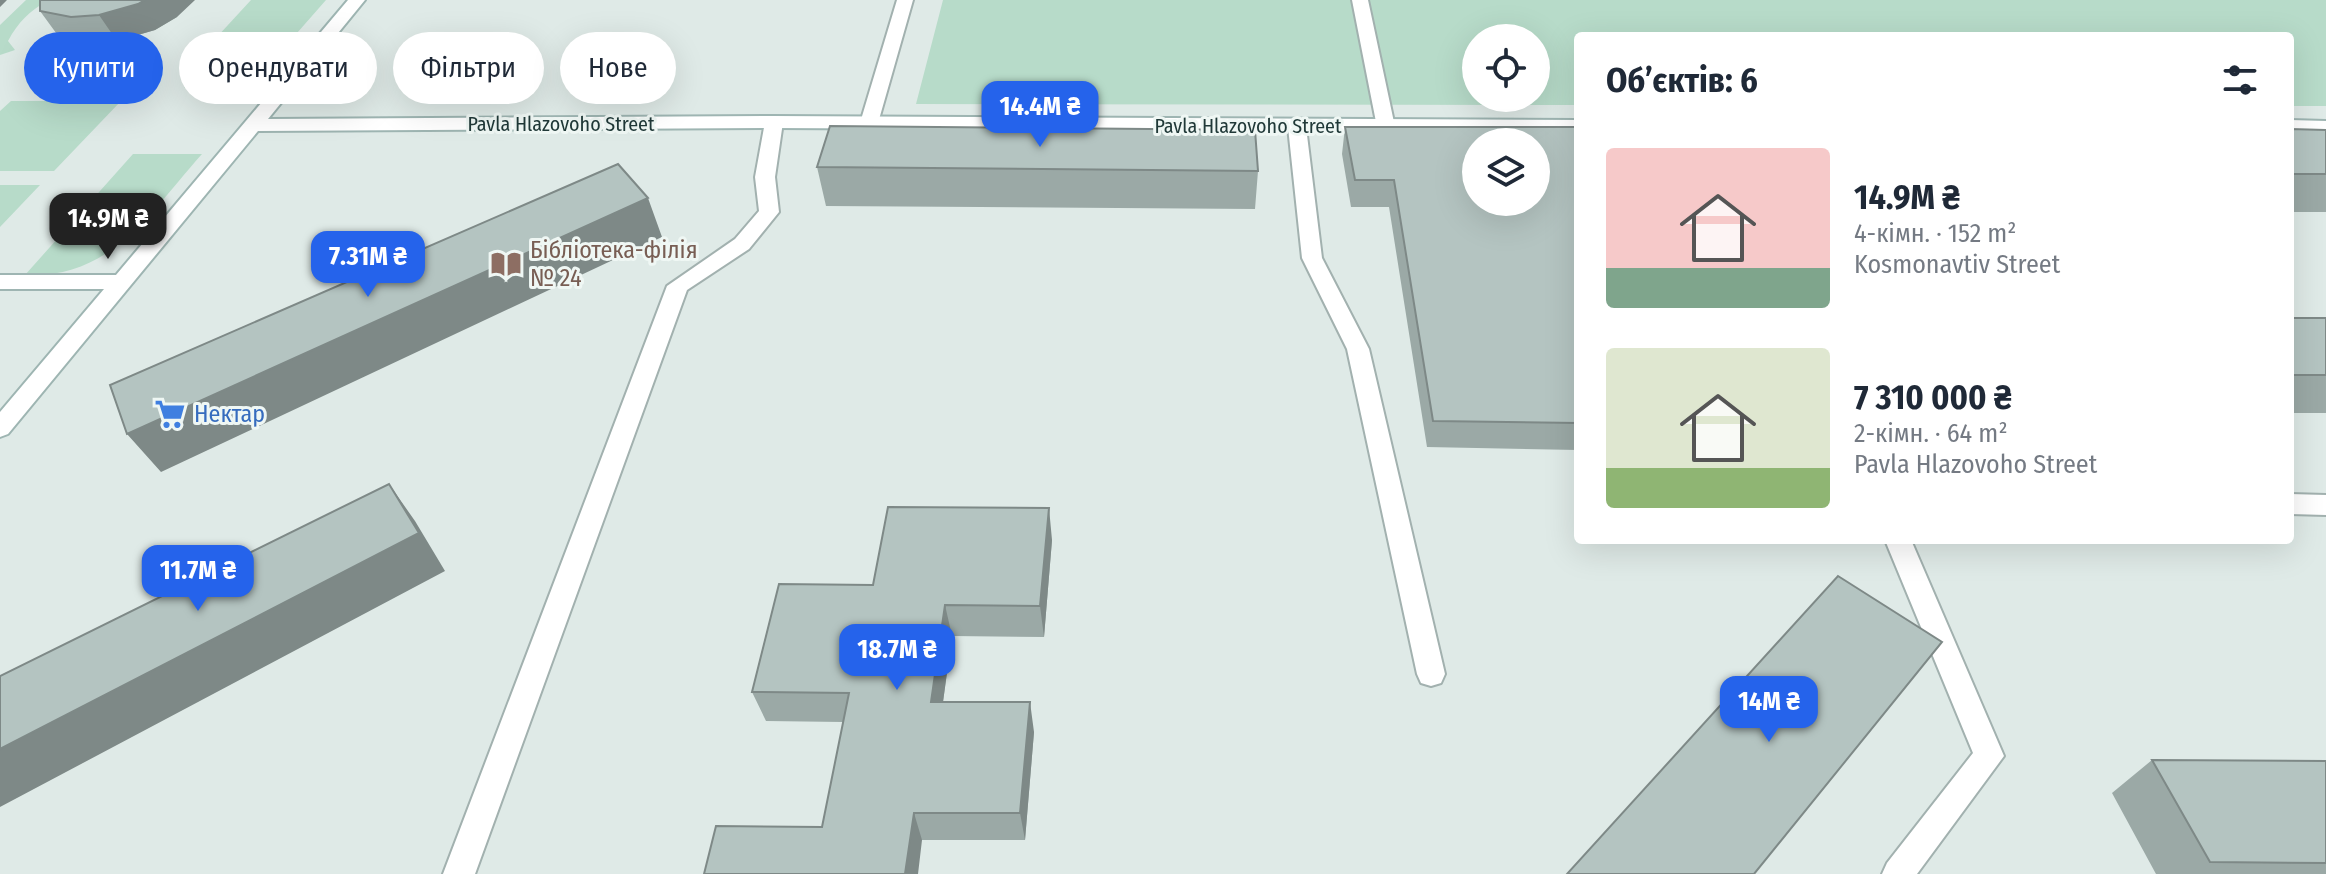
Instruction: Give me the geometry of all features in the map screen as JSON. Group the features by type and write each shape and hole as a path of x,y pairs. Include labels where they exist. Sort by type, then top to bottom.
{"street":[{"path":"0,428 357,0"},
{"path":"869,123 905,0"},
{"path":"1360,0 1386,127"},
{"path":"459,874 678,286 742,244 769,212 765,177 774,122"},
{"name":"Pavla Hlazovoho Street","path":"254,125 774,122 1574,126"},
{"path":"2294,126 2326,127"},
{"path":"1297,127 1312,258 1358,349 1431,674"},
{"path":"0,282 119,282"},
{"path":"2294,504 2326,505"},
{"path":"1898,874 1989,756 1900,544"}],"green space":[{"path":"26,0 48,0 25,18 12,34 8,41 15,50 0,55 0,25"},
{"path":"251,0 326,0 298,32 222,32"},
{"path":"943,0 2326,0 2326,106 2294,106 2294,32 1574,32 1574,105 1550,105 1550,24 1462,24 1462,105 916,104"},
{"path":"11,101 24,101 24,104 118,104 54,171 0,171 0,111"},
{"path":"133,154 202,154 146,219 106,254 82,266 55,273 25,275"},
{"path":"0,185 40,185 0,227"}],"building":[{"path":"40,0 145,0 99,15 71,17 40,11"},
{"path":"830,126 1255,130 1258,171 817,167"},
{"path":"1345,127 1574,127 1574,423 1433,421 1394,180 1355,180"},
{"path":"2294,129 2326,130 2326,174 2294,174"},
{"path":"618,164 648,198 127,434 110,385"},
{"path":"2294,318 2326,318 2326,375 2294,375"},
{"path":"389,484 419,533 0,749 0,676"},
{"path":"888,507 1049,508 1040,606 945,605 931,702 1030,702 1020,813 914,813 905,874 704,874 716,826 822,827 849,693 752,692 779,584 873,585"},
{"path":"1838,576 1942,642 1754,874 1567,874"},
{"path":"2152,760 2326,761 2326,863 2210,862"}],"place":[{"name":"Бібліотека-філія № 24","path":"506,264"},
{"name":"Нектар","path":"170,414"}]}
